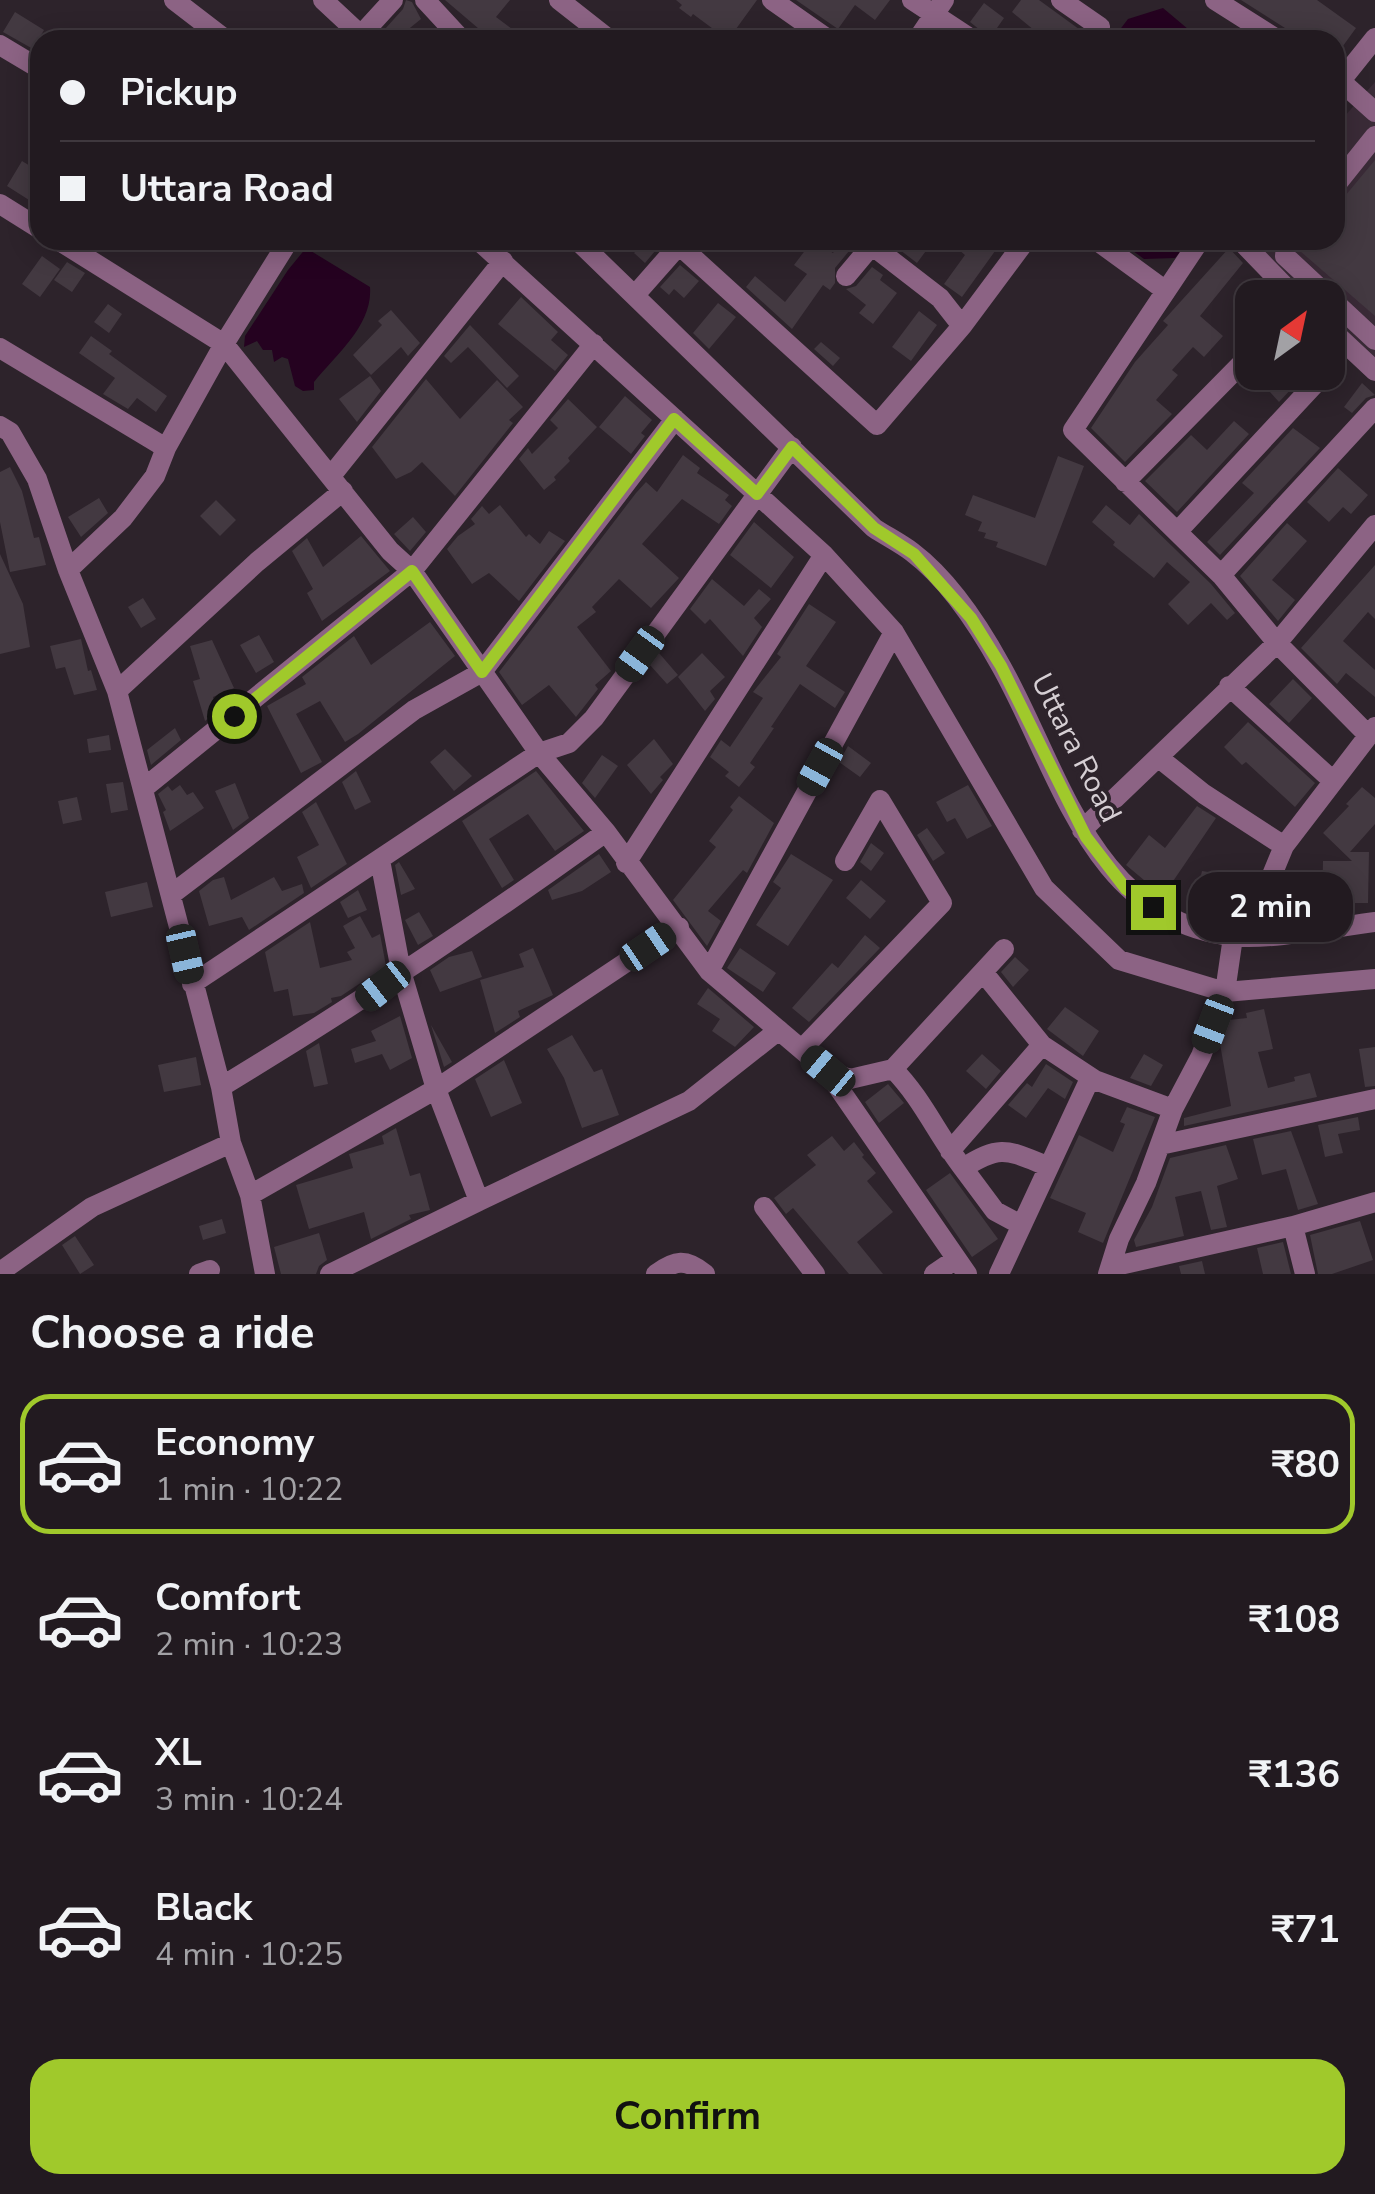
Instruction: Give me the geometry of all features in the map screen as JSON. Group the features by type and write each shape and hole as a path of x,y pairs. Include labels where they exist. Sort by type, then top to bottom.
{"street":[{"path":"174,0 213,30"},
{"path":"322,0 355,30"},
{"path":"370,30 393,0"},
{"path":"425,0 453,30"},
{"path":"559,0 597,30"},
{"path":"772,0 815,30"},
{"path":"912,0 938,8 961,30"},
{"path":"1061,0 1100,27"},
{"path":"1216,0 1262,30"},
{"path":"924,30 938,8"},
{"path":"1345,73 1375,38"},
{"path":"0,45 30,63"},
{"path":"1345,88 1375,112"},
{"path":"1345,174 1375,136"},
{"path":"0,204 30,223"},
{"path":"74,250 224,344 390,551 412,571 540,752 606,832 709,970 828,1071 962,1266 934,1274"},
{"path":"68,570 123,518 155,476 166,448 224,344 283,250"},
{"path":"491,250 824,555 894,632 1044,888 1119,960 1225,992 1375,979"},
{"name":"Uttara Road","path":"588,250 874,528 914,554 971,618 1001,666 1082,830 1126,889 1180,925 1243,936 1375,922"},
{"path":"635,295 672,250"},
{"path":"687,250 877,425 962,326 1019,250"},
{"path":"846,276 864,250"},
{"path":"878,250 940,298 962,326"},
{"path":"1110,250 1166,291"},
{"path":"1193,250 1073,430 1221,575 1277,642 1372,731 1284,846 1243,936 1201,1056 1174,1109 1119,1239 1110,1271 1171,1265 1375,1202"},
{"path":"1250,250 1279,280"},
{"path":"1290,250 1375,340"},
{"path":"117,692 337,483 504,260"},
{"path":"1345,343 1375,371"},
{"path":"144,788 412,571 594,344"},
{"path":"0,348 166,448"},
{"path":"1345,353 1350,348"},
{"path":"1125,482 1235,369"},
{"path":"1178,531 1310,390"},
{"path":"1221,575 1375,408"},
{"path":"172,894 414,710 482,672 674,419"},
{"path":"0,426 10,432 38,479 68,570 117,692 222,1087 232,1144 250,1195 264,1274"},
{"path":"192,984 540,752 568,743 594,718 792,447"},
{"path":"1082,830 1277,642 1375,525"},
{"path":"626,863 824,555"},
{"path":"709,970 894,632"},
{"path":"1230,686 1332,780"},
{"path":"1159,758 1204,794 1284,846"},
{"path":"802,1050 942,903 880,800 846,861"},
{"path":"222,1087 365,1000 606,832"},
{"path":"380,860 401,972 436,1088 480,1201"},
{"path":"250,1195 436,1088 679,927"},
{"path":"828,1071 850,1079 893,1070 1004,949"},
{"path":"982,972 1042,1045 1095,1080 1174,1109"},
{"path":"330,1274 689,1101 779,1030"},
{"path":"957,1159 1042,1045"},
{"path":"893,1070 911,1087 995,1211 1020,1225"},
{"path":"999,1274 1087,1085 1095,1080"},
{"path":"1160,1145 1375,1099"},
{"path":"0,1272 92,1206 232,1144"},
{"path":"957,1159 990,1151 1016,1154 1047,1166"},
{"path":"764,1208 815,1274"},
{"path":"1293,1226 1306,1274"},
{"path":"656,1274 678,1261 688,1262 705,1274"}],"shaded area":[{"path":"1163,8 1189,30 1120,30 1128,19"},
{"path":"1375,82 1375,360 1345,331 1345,280 1291,280 1260,250 1345,250 1345,116"},
{"path":"304,250 309,250 370,287 366,314 359,327 314,382 314,390 303,391 295,386 288,359 282,357 274,362 272,350 263,350 257,341 244,347 245,336"},
{"path":"1132,250 1182,250 1175,258 1144,259"}],"building":[{"path":"406,0 412,2 421,19 407,30 386,30 385,29"},
{"path":"445,0 510,0 496,17 514,30 480,30"},
{"path":"676,0 757,0 735,30 715,30 679,8 682,5"},
{"path":"796,0 890,0 875,20 855,5 838,29"},
{"path":"1021,0 1039,0 1080,30 1034,30 1012,12"},
{"path":"1241,0 1317,0 1356,28 1345,43 1345,30 1285,28"},
{"path":"984,3 1004,18 996,30 980,30 970,22"},
{"path":"15,12 44,30 30,30 30,47 3,32"},
{"path":"1375,160 1375,316 1345,290 1345,280 1333,280 1300,251 1345,250 1345,196"},
{"path":"22,161 30,166 29,200 7,186"},
{"path":"637,250 656,250 645,263 634,253"},
{"path":"805,250 849,251 835,268 835,283 830,290 823,285 792,329 746,287 755,276 785,302 807,274 794,265"},
{"path":"900,250 927,250 917,263"},
{"path":"959,250 996,250 962,297 944,284 965,255"},
{"path":"1227,250 1243,263 1200,316 1223,336 1204,357 1193,347 1172,370 1178,375 1156,400 1172,414 1125,462 1091,428 1135,362 1168,325 1163,321"},
{"path":"42,256 60,269 40,297 22,284"},
{"path":"67,262 85,273 72,292 54,280"},
{"path":"680,265 699,281 684,298 674,289 669,295 660,287"},
{"path":"872,267 883,275 880,280 897,293 873,324 859,313 866,305 846,289 856,286"},
{"path":"521,297 558,332 551,340 568,355 555,371 498,324"},
{"path":"718,303 736,317 709,349 693,333"},
{"path":"108,304 122,314 109,333 94,322"},
{"path":"391,310 420,343 408,356 401,347 371,375 353,355"},
{"path":"919,311 937,325 911,361 892,347"},
{"path":"470,325 519,376 507,388 468,347 451,363 444,356"},
{"path":"91,336 167,396 156,412 137,398 128,409 103,394 115,378 79,353"},
{"path":"821,342 840,358 833,366 814,349"},
{"path":"370,376 381,391 357,422 339,399"},
{"path":"426,379 460,419 497,380 523,407 509,420 513,423 455,496 422,462 396,479 372,447"},
{"path":"1362,383 1375,395 1366,398 1352,413 1344,407"},
{"path":"1268,390 1290,390 1279,402"},
{"path":"625,396 652,420 631,454 599,427"},
{"path":"568,399 597,427 544,490 519,459 528,448 532,454 558,428 550,420"},
{"path":"1234,421 1249,434 1177,512 1145,481 1191,435 1207,450"},
{"path":"1293,428 1320,448 1220,555 1207,542 1254,493 1242,483"},
{"path":"683,455 700,468 697,473 729,495 725,500 732,506 719,524 682,499 642,544 679,578 651,608 619,579 592,607 596,612 577,627 611,671 595,685 598,689 576,717 549,685 522,705 499,672 636,493 646,482 657,492"},
{"path":"1058,456 1084,466 1046,566 996,547 998,542 984,538 986,533 978,531 982,522 965,515 973,495 1035,518"},
{"path":"10,467 22,491 34,538 39,537 46,565 10,572 0,522 0,472"},
{"path":"1338,468 1368,495 1351,514 1343,507 1329,522 1307,502"},
{"path":"99,498 108,513 81,537 68,517"},
{"path":"216,500 236,520 220,536 200,516"},
{"path":"500,505 526,537 529,534 540,544 549,531 565,541 519,601 489,573 472,584 447,549 475,524 471,519 482,506 489,514"},
{"path":"1106,505 1130,525 1139,514 1235,613 1227,620 1211,603 1188,625 1168,604 1190,582 1167,562 1154,578 1113,545 1115,542 1092,522"},
{"path":"413,517 426,532 410,551 394,534"},
{"path":"754,522 794,557 771,588 730,555"},
{"path":"1287,523 1307,541 1272,580 1295,600 1278,621 1240,576"},
{"path":"361,536 390,571 322,621 307,593 313,589 292,551 307,538 323,567"},
{"path":"0,554 23,604 30,647 0,654"},
{"path":"1375,565 1375,619 1368,612 1343,641 1375,670 1375,697 1346,673 1337,684 1301,648"},
{"path":"712,579 744,606 759,589 771,599 754,618 762,627 743,656 710,619 705,624 690,609"},
{"path":"143,598 156,619 141,628 128,607"},
{"path":"809,604 836,622 806,666 845,692 835,708 800,684 750,763 755,767 739,787 725,776 729,772 710,757 721,740 730,747 763,698 753,692 781,657 777,654"},
{"path":"430,622 455,656 358,734 345,742 320,701 296,714 322,762 301,773 267,706 306,684 302,677 354,636 371,665"},
{"path":"259,635 274,662 256,673 240,645"},
{"path":"81,639 97,690 74,695 65,667 56,669 50,646"},
{"path":"212,640 234,688 213,697 217,711 205,721 193,681 200,679 190,646"},
{"path":"659,653 678,675 667,684 650,665"},
{"path":"702,653 725,677 710,691 715,699 705,711 678,677"},
{"path":"1293,679 1312,698 1289,723 1269,704"},
{"path":"1248,722 1315,783 1295,807 1224,747"},
{"path":"175,728 181,740 151,765 147,750"},
{"path":"109,735 111,750 89,753 87,739"},
{"path":"654,739 673,764 651,794 627,765"},
{"path":"848,746 871,763 860,777 839,762"},
{"path":"445,749 472,776 454,791 430,762"},
{"path":"602,755 618,766 595,798 582,783"},
{"path":"356,771 371,802 355,810 342,782"},
{"path":"536,771 584,831 555,851 528,814 489,839 514,880 502,888 462,821"},
{"path":"123,782 128,810 111,813 106,784"},
{"path":"235,783 249,818 233,830 215,791"},
{"path":"180,785 187,795 193,792 204,808 170,831 158,794 168,786 172,791"},
{"path":"968,785 992,826 967,839 955,818 947,822 936,802"},
{"path":"1362,787 1375,798 1375,824 1350,852 1369,852 1368,903 1342,903 1342,909 1322,909 1323,861 1352,861 1323,833"},
{"path":"739,796 774,823 747,873 743,870 708,911 721,921 707,946 673,900 716,847 709,841"},
{"path":"77,797 82,820 63,824 58,801"},
{"path":"316,802 347,864 311,888 297,857 319,845 302,812"},
{"path":"1197,806 1216,818 1163,896 1126,865 1149,835 1165,848"},
{"path":"927,828 945,853 933,861 917,835"},
{"path":"871,843 884,853 871,871 860,862"},
{"path":"599,854 611,872 582,891 552,900 548,890"},
{"path":"791,854 833,880 788,946 756,925 781,888 773,882"},
{"path":"399,862 415,889 401,895 395,865"},
{"path":"1202,871 1251,879 1240,923 1193,910"},
{"path":"224,877 231,900 274,877 282,891 302,884 304,893 249,930 242,917 209,926 199,891"},
{"path":"861,880 886,901 870,919 846,898"},
{"path":"147,882 153,907 111,917 105,892"},
{"path":"358,890 367,910 348,918 340,902"},
{"path":"419,912 433,936 418,945 405,920"},
{"path":"360,916 372,938 380,934 386,966 341,996 331,998 332,1002 314,1013 293,1016 288,989 274,992 265,952 310,922 320,968 352,960 347,952 355,948 343,926"},
{"path":"865,935 880,948 809,1022 792,1008 832,963 838,968"},
{"path":"533,948 553,995 518,1011 520,1017 495,1033 480,980 524,967 519,954"},
{"path":"740,948 776,973 763,992 727,968"},
{"path":"472,951 482,977 440,992 430,970 449,957"},
{"path":"1015,957 1029,970 1013,987 1001,972"},
{"path":"708,988 754,1027 735,1047 712,1031 720,1019 697,1004"},
{"path":"1065,1007 1099,1031 1083,1056 1047,1029"},
{"path":"1264,1009 1273,1049 1258,1052 1268,1088 1310,1073 1317,1097 1184,1126 1184,1118 1231,1106 1220,1044 1229,1020 1247,1018 1246,1013"},
{"path":"400,1016 412,1058 390,1070 382,1054 355,1063 351,1049 376,1041 371,1031"},
{"path":"431,1025 452,1062 444,1067"},
{"path":"572,1035 594,1072 602,1069 619,1115 582,1128 564,1078 547,1049"},
{"path":"319,1043 328,1084 314,1087 306,1051"},
{"path":"1375,1047 1375,1086 1365,1087 1359,1049"},
{"path":"982,1054 1001,1071 986,1089 966,1071"},
{"path":"1144,1054 1163,1065 1151,1086 1130,1078"},
{"path":"196,1057 201,1085 164,1092 158,1065"},
{"path":"504,1060 522,1103 491,1117 475,1079"},
{"path":"1046,1064 1073,1082 1065,1099 1048,1088 1026,1118 1008,1105 1027,1083 1032,1087"},
{"path":"888,1084 904,1103 879,1123 865,1102"},
{"path":"1127,1107 1155,1117 1103,1243 1078,1232 1086,1213 1050,1198 1079,1135 1113,1152 1125,1124 1120,1122"},
{"path":"1358,1117 1360,1130 1338,1134 1343,1153 1325,1157 1318,1125"},
{"path":"396,1128 410,1176 420,1173 430,1210 409,1215 411,1219 371,1239 364,1212 309,1229 296,1185 353,1168 349,1154 384,1144 382,1136"},
{"path":"1291,1131 1318,1204 1298,1210 1286,1169 1262,1175 1253,1139"},
{"path":"832,1136 844,1151 854,1142 876,1173 867,1181 893,1212 857,1242 883,1274 849,1274 793,1208 786,1214 774,1198 816,1165 807,1155"},
{"path":"1226,1145 1238,1179 1217,1186 1227,1227 1211,1230 1201,1191 1175,1197 1184,1236 1136,1247 1134,1240 1152,1207 1170,1158"},
{"path":"950,1173 998,1239 972,1257 926,1190"},
{"path":"222,1219 226,1233 203,1240 199,1226"},
{"path":"1360,1221 1373,1260 1332,1274 1318,1274 1310,1235"},
{"path":"319,1233 327,1260 316,1274 281,1274 274,1247"},
{"path":"75,1236 94,1265 80,1274 62,1245"},
{"path":"1283,1242 1291,1274 1263,1274 1257,1248"},
{"path":"1202,1261 1205,1274 1181,1274 1179,1266"}],"route":[{"path":"234,716 412,571 482,672 674,419 757,494 792,447 874,528 914,554 971,618 1001,666 1086,837 1126,889 1153,907"}]}
